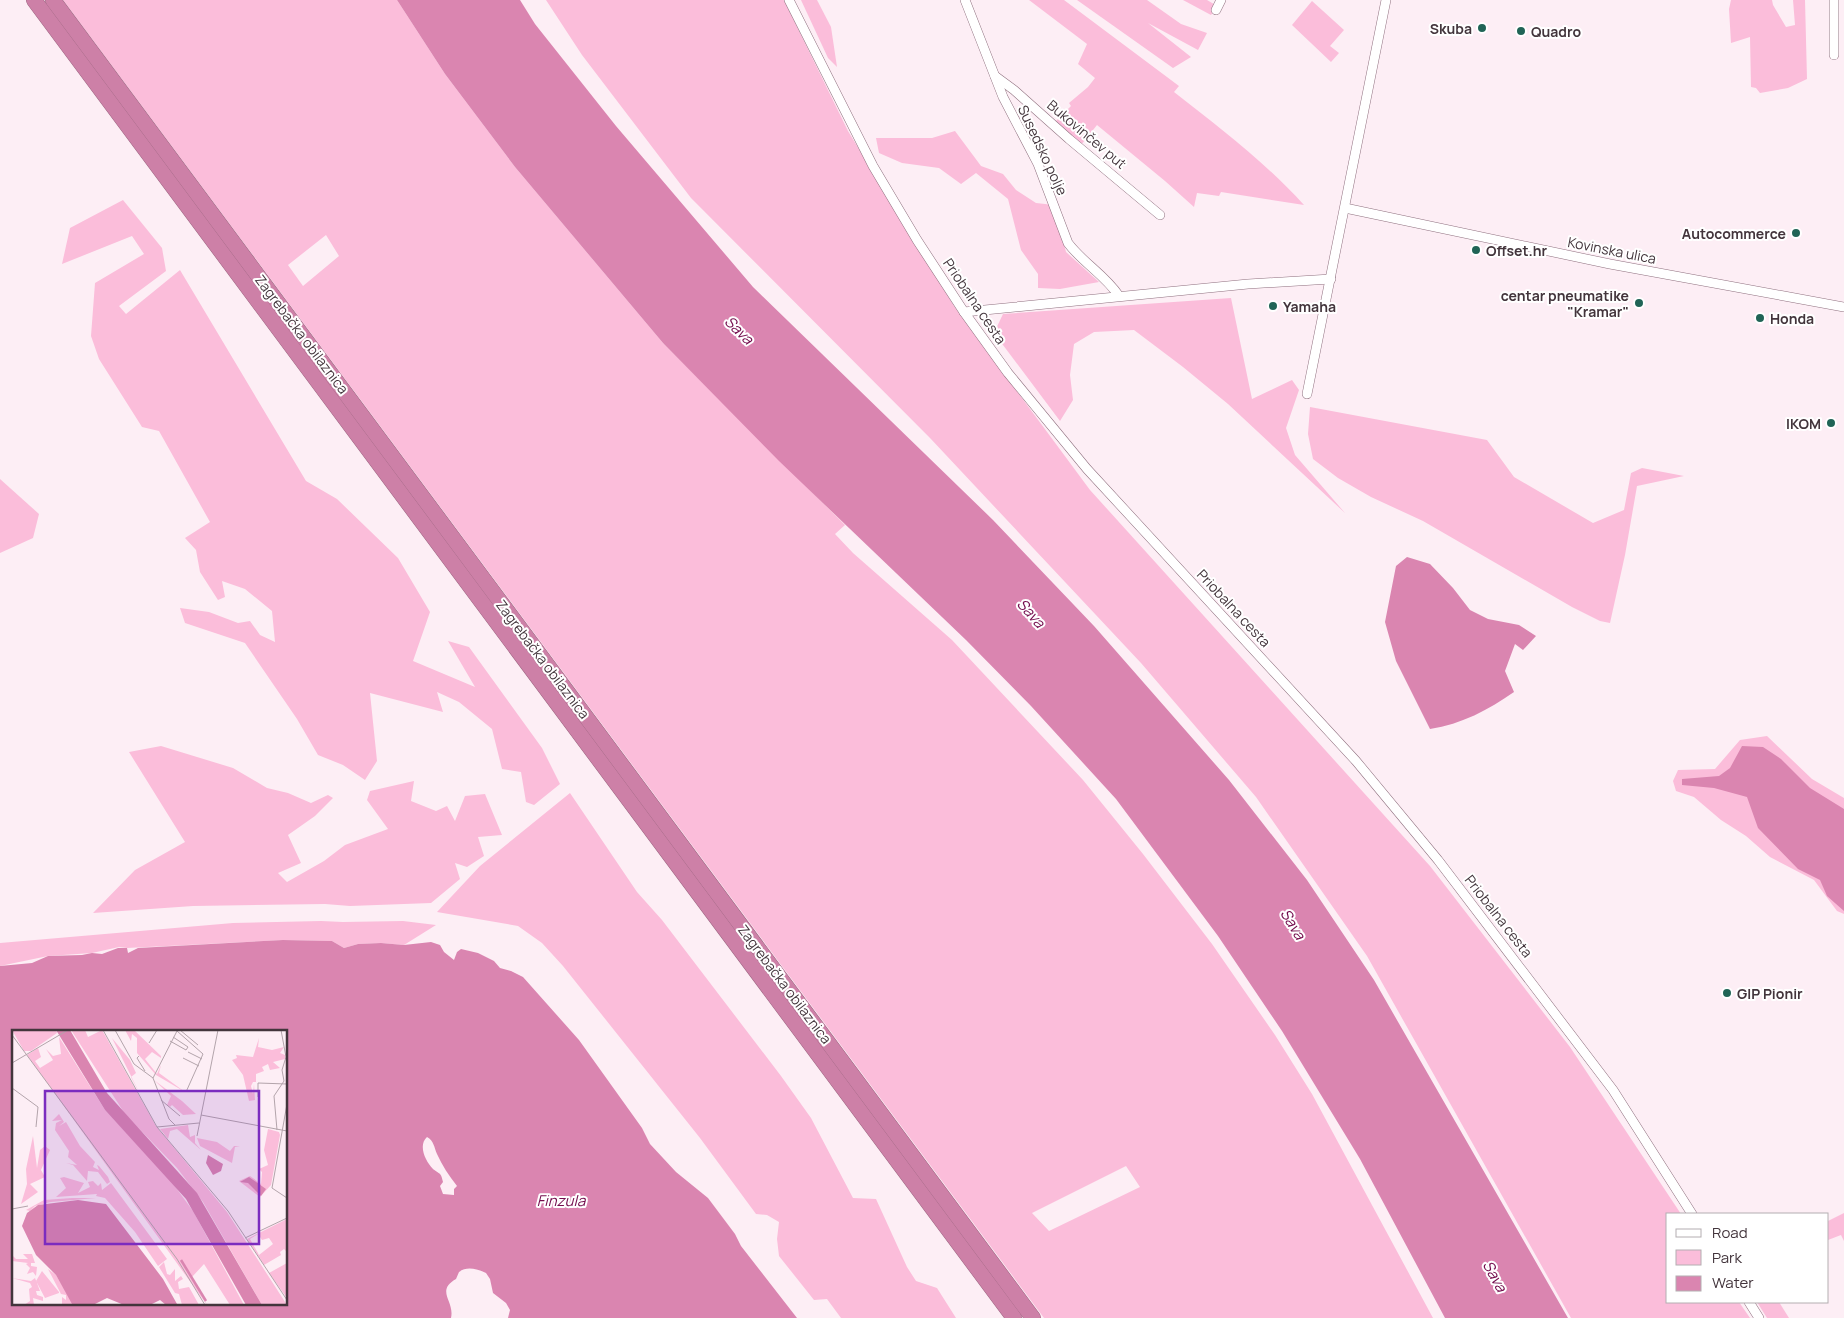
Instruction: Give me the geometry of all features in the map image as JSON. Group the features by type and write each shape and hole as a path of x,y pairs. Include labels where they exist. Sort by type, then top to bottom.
{"highway":[{"name":"Zagrebačka obilaznica","path":"34,0 1014,1318"},
{"name":"Zagrebačka obilaznica","path":"53,0 1033,1318"}],"street":[{"name":"Priobalna cesta","path":"790,0 873,166 917,240 964,312 1008,373 1087,469 1350,754 1438,860 1613,1090 1691,1213"},
{"name":"Susedsko polje","path":"964,0 1003,97 1038,164 1068,243 1075,252 1110,284 1119,296"},
{"path":"1216,10 1220,0"},
{"path":"1307,394 1346,208 1386,0"},
{"path":"1834,0 1834,55"},
{"name":"Bukovinčev put","path":"995,76 1014,90 1160,215"},
{"name":"Kovinska ulica","path":"1346,208 1610,264 1844,307"},
{"path":"964,312 1255,283 1331,279"},
{"path":"1750,1303 1759,1318"}],"green space":[{"path":"63,0 397,0 445,74 515,167 663,343 845,525 835,534 853,553 952,640 1083,780 1143,854 1212,944 1275,1035 1312,1094 1433,1318 1044,1318","holes":["326,235 339,256 303,286 288,265","1126,1166 1140,1187 1049,1231 1032,1213"]},
{"path":"546,0 784,0 848,131 954,306 1090,490 1430,866 1570,1047 1680,1213 1666,1213 1666,1303 1740,1303 1750,1318 1571,1318 1367,956 1256,797 1141,663 930,438 691,198 582,55"},
{"path":"801,0 817,0 831,27 837,67 828,58"},
{"path":"1029,0 1064,0 1179,86 1174,92 1258,160 1304,205 1221,192 1219,196 1197,193 1194,207 1097,125 1081,145 1055,122 1071,106 1069,103 1088,87 1095,78 1078,64 1087,44"},
{"path":"1077,0 1147,0 1181,24 1207,33 1198,50 1148,23 1191,57 1173,68"},
{"path":"1183,0 1207,0 1217,6 1211,15"},
{"path":"1731,0 1772,0 1786,27 1795,25 1793,0 1805,0 1807,79 1788,88 1760,93 1756,88 1751,87 1750,37 1731,43 1729,9"},
{"path":"1312,1 1344,30 1330,46 1339,53 1331,62 1292,25"},
{"path":"955,131 981,166 1003,174 1016,190 1036,203 1054,205 1066,252 1099,282 1060,289 1038,288 1038,274 1021,250 1008,199 976,173 961,184 939,168 902,163 879,153 876,138 932,138"},
{"path":"123,200 162,248 166,271 119,306 126,314 180,270 306,481 337,499 398,558 430,612 413,661 475,687 448,641 469,647 542,748 560,784 534,805 526,802 521,772 502,769 492,729 459,702 437,692 443,712 370,693 377,761 365,780 343,765 318,755 297,719 245,643 185,623 180,608 209,612 238,623 250,621 260,635 275,642 272,611 245,589 222,581 225,597 218,600 200,572 196,550 185,538 210,522 159,431 142,427 99,359 91,336 95,283 144,254 132,236 62,264 70,228"},
{"path":"1231,298 1252,399 1292,380 1299,390 1286,428 1295,455 1345,513 1228,404 1134,330 1094,332 1074,344 1070,375 1073,400 1060,421 994,333 1003,314"},
{"path":"1310,407 1487,440 1514,477 1593,523 1624,510 1631,473 1642,468 1684,476 1637,486 1625,555 1610,623 1600,621 1572,607 1423,521 1371,497 1338,478 1313,459 1308,434"},
{"path":"0,479 39,514 33,538 0,553"},
{"path":"1767,736 1812,779 1844,798 1844,914 1837,911 1814,880 1770,857 1746,836 1721,820 1694,797 1676,791 1673,781 1678,770 1715,769 1740,740"},
{"path":"161,746 233,768 267,788 288,793 311,803 328,795 333,798 315,816 288,835 301,863 278,873 287,882 324,861 345,845 388,829 367,800 370,791 414,781 411,801 436,811 447,806 455,821 465,796 485,794 502,835 478,837 484,856 467,867 455,863 460,879 431,903 350,906 325,904 193,906 93,913 135,870 185,842 129,752"},
{"path":"570,793 637,892 662,920 811,1118 853,1198 876,1199 907,1267 916,1281 937,1288 956,1318 841,1318 827,1299 814,1300 779,1256 777,1239 779,1222 767,1215 756,1214 700,1138 563,966 542,943 518,926 437,912 480,866"},
{"path":"403,921 436,925 404,945 358,944 344,948 332,941 283,940 119,947 92,953 48,956 0,966 0,943 233,923"},
{"path":"1844,1213 1844,1241 1841,1235 1829,1240 1829,1220"},
{"path":"1758,1303 1780,1303 1789,1318 1767,1318"}],"water":[{"name":"Sava","path":"397,0 520,0 535,24 616,126 753,287 993,520 1094,626 1229,780 1307,880 1374,980 1568,1318 1445,1318 1360,1159 1282,1031 1218,936 1116,799 1031,706 966,640 779,461 663,343 515,167 445,74"},
{"path":"1407,557 1430,564 1453,588 1470,610 1488,619 1519,625 1536,636 1523,650 1515,644 1505,671 1514,692 1474,715 1442,727 1430,729 1396,661 1385,622 1396,566"},
{"path":"1742,746 1763,747 1781,759 1810,788 1844,809 1844,911 1827,896 1820,880 1798,869 1758,828 1747,797 1714,788 1682,785 1682,779 1719,776 1730,768"},
{"name":"Finzula","path":"283,940 332,941 344,948 358,944 404,945 431,942 440,945 444,952 454,960 457,952 461,949 478,953 494,961 500,968 523,977 579,1040 642,1128 650,1144 676,1172 708,1198 735,1234 741,1246 797,1318 508,1318 510,1310 506,1303 493,1293 490,1279 486,1273 476,1269 469,1269 459,1272 456,1279 447,1288 447,1297 452,1312 451,1318 0,1318 0,966 32,963 48,956 102,954 118,948 127,948 128,953 138,948","holes":["427,1137 448,1174 457,1186 454,1189 454,1195 443,1194 440,1186 443,1182 441,1176 427,1162 423,1144"]}],"place":[{"name":"Skuba","path":"1482,28"},
{"name":"Quadro","path":"1521,31"},
{"name":"Autocommerce","path":"1796,233"},
{"name":"Offset.hr","path":"1476,250"},
{"name":"centar pneumatike \"Kramar\"","path":"1639,303"},
{"name":"Yamaha","path":"1273,306"},
{"name":"Honda","path":"1760,318"},
{"name":"IKOM","path":"1831,423"},
{"name":"GIP Pionir","path":"1727,993"}]}
